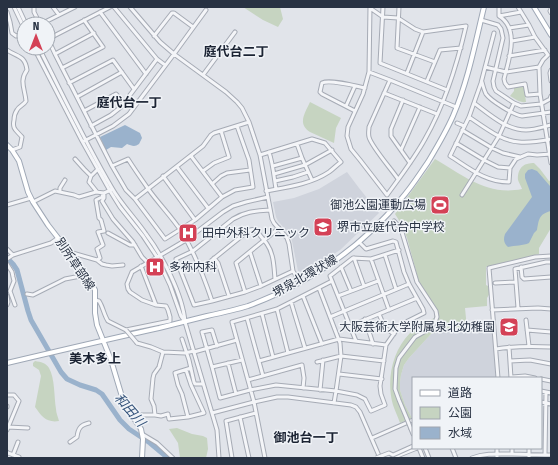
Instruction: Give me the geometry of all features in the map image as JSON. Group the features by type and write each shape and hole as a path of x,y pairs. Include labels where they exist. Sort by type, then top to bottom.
{"main road":[{"name":"堺泉北環状線","path":"7,363 185,322 247,306 272,296 300,282 328,265 359,242 402,199 415,182 438,145 456,108 470,68 484,7"},
{"path":"534,7 551,35"},
{"name":"別所草部線","path":"7,145 19,160 28,192 32,200 48,225 86,275 95,290 96,319 111,360 123,400 141,429 143,444 142,458"}],"street":[{"path":"53,7 59,15"},
{"path":"56,16 75,7"},
{"path":"56,35 110,7"},
{"path":"114,7 157,58 165,65"},
{"path":"130,7 160,42 226,92 242,108 249,122 260,155 272,219 287,238 293,271 300,282"},
{"path":"383,7 380,63 447,90"},
{"path":"399,7 397,48 435,62"},
{"path":"499,7 499,16"},
{"path":"518,7 535,37 548,55 543,60 539,68 541,104 549,140 551,163"},
{"path":"370,8 383,17 398,18 415,29 423,32 466,26 461,48 443,102 425,139 387,195 351,149 346,136 348,127 363,94 369,72 370,8"},
{"path":"551,9 551,13"},
{"path":"84,140 113,126 129,114 206,10"},
{"path":"7,12 12,33 16,36"},
{"path":"100,12 146,74"},
{"path":"499,16 521,12"},
{"path":"154,36 174,13 193,27"},
{"path":"499,16 504,19 509,28 512,41 504,81 506,86 509,87 525,84 527,95 540,94"},
{"path":"62,68 103,47 84,20"},
{"path":"481,20 498,25 501,29 503,38 493,81 496,91 521,106 541,104 550,99 551,96"},
{"path":"509,28 529,25"},
{"path":"203,75 235,32"},
{"path":"407,73 423,32"},
{"path":"494,33 482,80 469,117 450,156 476,173 491,180 509,182 510,168 516,159 528,154 550,154"},
{"path":"56,53 94,34"},
{"path":"512,41 535,37"},
{"path":"427,81 440,50 461,48"},
{"path":"7,50 22,58 25,62 27,70 24,74 22,84 26,101 25,104 17,109 13,125 22,136 20,147 12,150"},
{"path":"509,56 545,50"},
{"path":"38,56 111,190"},
{"path":"43,56 98,169 111,190 147,234 174,283 217,430 219,458"},
{"path":"56,56 91,126 126,190 135,199 166,239 195,220 222,197 235,190 253,186 249,160 237,126"},
{"path":"91,126 111,116 121,107 157,58"},
{"path":"69,83 113,60 134,89"},
{"path":"485,67 506,72 539,68"},
{"path":"551,70 551,81"},
{"path":"77,97 122,72"},
{"path":"369,72 456,108"},
{"path":"390,80 369,127 368,134 369,138 398,179"},
{"path":"482,80 487,95 518,116 551,112"},
{"path":"355,111 322,94 320,92 322,83 335,83 365,88"},
{"path":"346,106 355,86"},
{"path":"384,93 437,114"},
{"path":"84,111 116,94 124,103"},
{"path":"403,100 391,129 391,136 410,163"},
{"path":"474,103 504,124 516,129 527,130 551,126"},
{"path":"462,195 499,136 509,111 514,103"},
{"path":"401,150 420,107"},
{"path":"469,117 507,140 518,142 549,140"},
{"path":"135,199 204,146 211,135 249,122"},
{"path":"457,123 492,148 503,153 521,157"},
{"path":"203,171 214,163 229,158 221,131"},
{"path":"260,155 312,139 325,143 341,162 328,172 312,180 294,186 266,191"},
{"path":"456,143 498,167 510,168"},
{"path":"297,144 312,180"},
{"path":"274,174 305,165 332,150"},
{"path":"269,152 273,166 276,189"},
{"path":"191,156 222,197"},
{"path":"273,166 302,158"},
{"path":"75,159 91,176"},
{"path":"112,166 128,159 180,230 193,251 212,301"},
{"path":"177,167 208,208"},
{"path":"97,192 89,182 91,176 98,169"},
{"path":"212,184 227,173 250,170"},
{"path":"275,181 308,172"},
{"path":"163,176 195,220"},
{"path":"60,192 60,188 65,180"},
{"path":"97,260 100,258 97,249 103,245 98,232 104,231 99,218 96,200 102,197 104,193 111,190"},
{"path":"7,206 32,200 55,191 79,197 97,192 104,193"},
{"path":"104,193 104,198 102,201 113,219 148,263"},
{"path":"126,330 170,321 166,306 156,305 142,300 131,293 127,284 131,273 186,240 233,206 268,197"},
{"path":"270,210 240,214 193,251 176,259 194,305 245,292 293,271"},
{"path":"394,222 401,229 417,282 436,311 437,317 431,328 415,337 399,358 396,368 395,389 412,432"},
{"path":"245,292 236,263 279,228"},
{"path":"201,269 251,229 256,231 268,246 272,256 275,279"},
{"path":"108,233 130,245 135,245"},
{"path":"7,259 12,255 51,244 58,238"},
{"path":"359,242 366,249 395,242 396,239 404,238"},
{"path":"217,346 212,330 202,332 220,398 276,385 336,391 357,395 365,399 371,411 385,405 380,386 386,345 400,325 424,313 404,272 399,250 395,242"},
{"path":"7,249 12,255"},
{"path":"356,341 330,276 354,258 371,259 399,250"},
{"path":"69,252 97,260 106,265 123,265"},
{"path":"250,252 261,286"},
{"path":"385,255 396,289"},
{"path":"546,256 546,262"},
{"path":"498,377 489,268 536,257 551,256"},
{"path":"214,258 218,263 229,296"},
{"path":"354,258 364,286"},
{"path":"371,259 389,310"},
{"path":"518,308 515,268 551,262"},
{"path":"7,264 12,272 14,281 10,291 15,305"},
{"path":"141,266 156,305"},
{"path":"341,267 351,291"},
{"path":"521,267 522,277 524,279 551,277"},
{"path":"27,294 35,294 66,279 86,275"},
{"path":"265,458 254,402 232,322 277,310 332,281"},
{"path":"338,296 378,281"},
{"path":"495,283 516,282"},
{"path":"330,317 409,284"},
{"path":"319,288 340,342 341,356 334,403"},
{"path":"7,296 7,306"},
{"path":"303,296 322,344"},
{"path":"350,326 417,298"},
{"path":"95,300 99,301 101,304 106,318 126,330 137,343 151,346 163,352 194,352 237,340"},
{"path":"291,302 305,348"},
{"path":"492,310 518,308 551,309"},
{"path":"277,310 288,353"},
{"path":"262,314 273,357"},
{"path":"379,314 385,328 394,334"},
{"path":"247,318 263,376"},
{"path":"365,319 373,344"},
{"path":"526,320 528,346"},
{"path":"527,330 551,332"},
{"path":"182,339 194,383 200,385 204,384"},
{"path":"259,361 339,339 386,345"},
{"path":"496,349 528,346 551,347"},
{"path":"509,347 512,377 530,377"},
{"path":"155,415 152,399 153,378 159,367 163,352"},
{"path":"317,362 341,356 384,361"},
{"path":"212,367 242,360"},
{"path":"320,390 323,360"},
{"path":"510,361 530,360 551,364"},
{"path":"228,363 236,394"},
{"path":"248,380 302,365 304,378 303,388"},
{"path":"188,417 175,373 191,368"},
{"path":"131,415 161,416 168,414 169,419 188,417 204,413 186,370"},
{"path":"339,374 382,379"},
{"path":"542,391 551,393"},
{"path":"545,455 546,392"},
{"path":"7,394 14,395 18,401 7,428 28,428"},
{"path":"212,413 277,397 351,405 356,407 360,412 380,458"},
{"path":"542,402 551,404"},
{"path":"232,458 226,421 256,413"},
{"path":"240,417 249,458"},
{"path":"372,438 412,420"},
{"path":"70,442 77,437 79,428 89,423"},
{"path":"142,434 157,442 173,458"},
{"path":"13,455 18,442"},
{"path":"376,458 389,452 393,455 412,446"},
{"path":"392,458 416,449"},
{"path":"512,449 512,454"},
{"path":"7,454 19,457 18,458"},
{"path":"472,458 478,455 487,454 497,456 512,454 529,456 551,455"}],"shaded area":[{"name":"堺市立庭代台中学校","path":"347,172 379,213 340,250 305,273 298,271 291,236 278,221 273,202 294,198 319,189"},
{"path":"492,325 496,377 412,377 412,418 405,405 400,390 401,375 404,365 431,334 442,330"}],"green space":[{"path":"243,7 280,7 283,19 278,27 263,20"},
{"path":"523,86 526,102 510,96 514,91 514,88"},
{"path":"310,102 341,118 336,128 334,143 306,129 303,118"},
{"path":"435,159 476,183 498,190 522,189 518,180 520,170 525,165 534,163 549,181 551,180 551,228 539,248 539,254 486,267 486,285 488,286 490,293 487,298 487,306 465,308 467,328 442,330 431,334 409,358 404,365 401,375 400,390 405,405 412,418 400,423 393,405 390,386 392,367 395,357 404,340 410,333 434,318 436,308 419,282 407,238 402,225 395,214"},
{"path":"35,361 46,365 51,372 56,412 59,421 48,420 40,414 35,407 41,376 39,370 33,366"},
{"path":"177,428 207,438 208,449 206,458 180,458 178,443 169,429"}],"water":[{"path":"125,125 140,133 142,138 139,144 133,146 127,144 122,148 111,147 106,150 100,137"},
{"path":"532,169 537,171 551,186 551,211 542,215 538,223 537,230 529,243 508,247 504,241 505,234 532,197 525,174 528,170"}],"waterway":[{"name":"和田川","path":"7,258 17,270 31,320 61,372 67,379 96,390 102,394 120,420 129,429 150,443 168,458"}],"place":[{"name":"御池公園運動広場","path":"440,205"},
{"name":"堺市立庭代台中学校","path":"323,227"},
{"name":"田中外科クリニック","path":"188,233"},
{"name":"多祢内科","path":"155,267"},
{"name":"大阪芸術大学附属泉北幼稚園","path":"509,327"}],"district":[{"name":"庭代台二丁","path":"236,51"},
{"name":"庭代台一丁","path":"129,102"},
{"name":"美木多上","path":"95,358"},
{"name":"御池台一丁","path":"306,437"}]}
